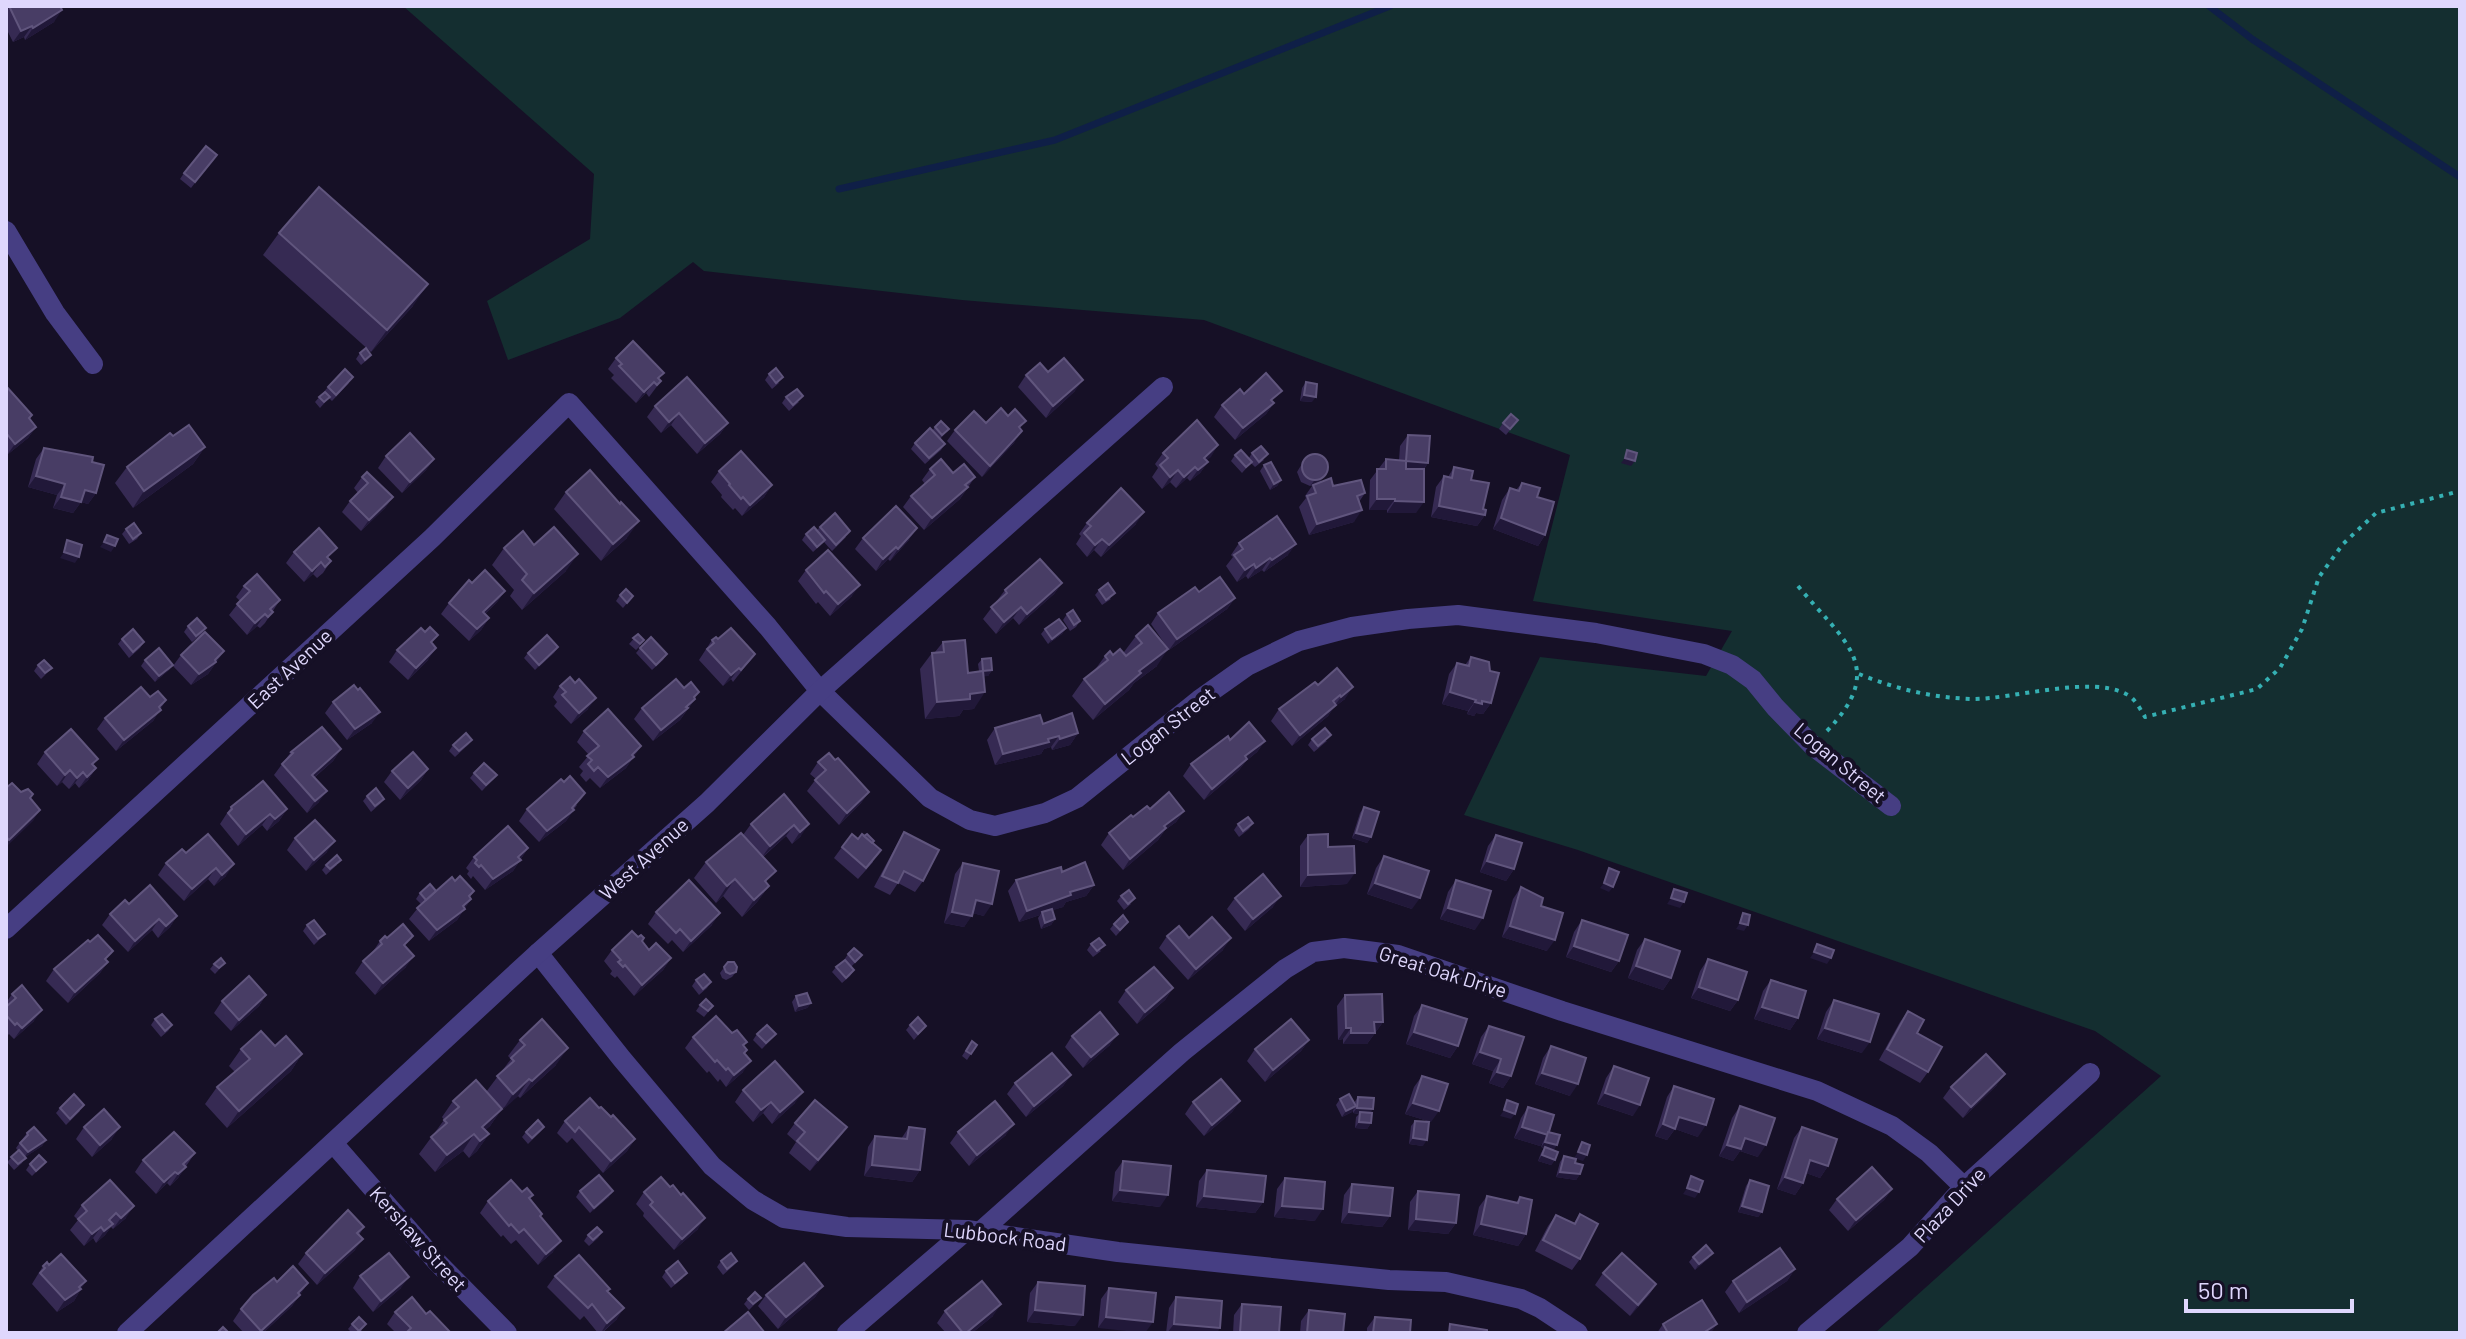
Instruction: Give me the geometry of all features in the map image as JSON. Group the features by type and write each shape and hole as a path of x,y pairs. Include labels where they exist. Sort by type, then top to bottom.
{"street":[{"path":"6,231 55,313 93,364"},
{"name":"West Avenue","path":"127,1333 538,953 707,803 820,691 1163,387"},
{"name":"Logan Street","path":"569,403 820,691 930,798 970,820 995,826 1025,820 1063,806 1247,666 1299,641 1352,627 1458,615 1596,633 1704,654 1732,665 1753,680 1813,746 1891,806"},
{"name":"East Avenue","path":"6,929 420,549 569,403"},
{"name":"Great Oak Drive","path":"847,1333 973,1231 1182,1052 1285,969 1313,952 1344,948 1398,955 1562,1011 1817,1091 1892,1126 1929,1153 1964,1187"},
{"name":"Lubbock Road","path":"538,953 712,1166 763,1206 784,1218 818,1224 973,1231 1118,1252 1389,1280 1446,1282 1521,1299 1578,1333"},
{"name":"Plaza Drive","path":"1807,1333 1910,1247 1964,1187 2090,1073"},
{"name":"Kershaw Street","path":"333,1143 436,1261 507,1333"}],"path":[{"path":"1859,674 1898,690 1973,699 2083,688 2116,691 2127,694 2135,701 2145,717 2257,689 2280,668 2302,629 2319,577 2343,544 2376,513 2460,491"},
{"path":"1798,586 1849,650 1859,674 1853,700 1813,746"}],"green space":[{"path":"403,6 2460,6 2460,1333 1875,1333 2161,1076 2095,1031 1578,850 1464,815 1540,657 1706,676 1732,631 1533,601 1570,455 1204,320 962,300 704,271 693,262 620,318 508,360 487,301 590,239 594,174"}],"building":[{"path":"9,6 60,6 62,10 33,28 21,31"},
{"path":"206,146 217,155 195,182 184,173"},
{"path":"319,187 428,284 387,330 279,233"},
{"path":"633,341 664,373 658,378 661,381 657,385 654,382 644,392 619,366 622,364 616,358"},
{"path":"366,348 371,355 365,360 360,353"},
{"path":"1064,358 1083,380 1053,406 1026,375 1040,363 1048,372"},
{"path":"776,368 783,377 776,383 769,374"},
{"path":"345,369 353,377 336,395 328,387"},
{"path":"1266,373 1282,391 1271,400 1274,403 1243,428 1222,405 1240,389 1244,394"},
{"path":"687,377 728,423 705,443 679,413 669,422 655,406"},
{"path":"1306,382 1317,384 1316,397 1304,395"},
{"path":"6,386 32,415 29,418 36,427 15,444 6,435"},
{"path":"797,389 803,396 793,405 786,397"},
{"path":"325,392 330,397 324,402 319,397"},
{"path":"1001,408 1008,416 1015,409 1026,421 1019,427 1022,431 990,466 955,430 974,411 986,423"},
{"path":"1511,414 1518,420 1510,429 1503,423"},
{"path":"1197,420 1218,445 1204,458 1208,462 1198,470 1195,467 1184,477 1178,470 1170,477 1160,465 1168,458 1163,453"},
{"path":"941,421 949,429 942,435 935,427"},
{"path":"189,425 205,447 144,491 127,467 170,433 173,436"},
{"path":"930,428 945,444 929,458 915,443"},
{"path":"410,433 434,459 410,482 386,456"},
{"path":"1408,435 1430,436 1428,463 1406,461"},
{"path":"1261,446 1268,454 1259,462 1252,453"},
{"path":"44,448 93,457 92,462 104,465 96,493 85,490 81,502 61,497 65,484 36,476"},
{"path":"1241,450 1252,462 1246,467 1235,455"},
{"path":"1627,450 1637,453 1635,461 1625,458"},
{"path":"741,451 772,485 750,505 743,497 741,499 719,471"},
{"path":"1315,454 1324,458 1328,467 1324,476 1315,480 1306,476 1302,467 1306,458"},
{"path":"941,459 953,473 964,464 975,477 965,485 968,487 932,518 911,496 935,475 930,469"},
{"path":"1386,459 1406,461 1406,469 1424,469 1424,502 1377,499 1377,469 1386,469"},
{"path":"1271,462 1281,480 1274,484 1264,465"},
{"path":"1454,467 1473,471 1471,480 1489,483 1483,509 1486,510 1485,515 1439,506 1444,476 1452,478"},
{"path":"590,470 639,521 613,544 566,492"},
{"path":"367,472 393,497 369,520 350,501 368,483 362,477"},
{"path":"1331,478 1333,486 1361,480 1365,493 1357,496 1362,510 1317,524 1307,496 1316,493 1313,485"},
{"path":"1522,483 1540,488 1537,497 1554,502 1545,535 1501,518 1510,488 1519,491"},
{"path":"1121,488 1144,512 1109,545 1102,539 1095,545 1084,533 1091,526 1087,523"},
{"path":"896,506 917,528 898,549 896,547 883,559 863,538"},
{"path":"835,513 850,531 836,545 820,527"},
{"path":"1277,516 1296,544 1272,560 1270,558 1256,568 1254,564 1245,570 1234,555 1243,549 1239,543"},
{"path":"134,523 141,533 133,539 126,529"},
{"path":"554,527 578,554 534,593 522,580 527,574 504,548 523,531 534,545"},
{"path":"814,527 825,540 817,547 806,534"},
{"path":"319,528 337,548 327,557 331,561 325,567 321,562 312,571 294,552"},
{"path":"107,535 118,539 115,546 104,542"},
{"path":"67,540 82,545 79,557 64,552"},
{"path":"828,550 860,585 838,604 826,591 824,593 806,570"},
{"path":"1040,559 1062,583 1027,614 1021,607 1004,622 991,607"},
{"path":"485,570 505,591 483,612 489,618 477,629 449,603 469,580 472,583"},
{"path":"257,574 280,600 270,609 273,612 268,617 265,614 255,623 237,604 250,591 244,586"},
{"path":"1220,577 1235,598 1177,639 1158,613 1195,587 1199,592"},
{"path":"1108,583 1115,593 1106,600 1099,590"},
{"path":"626,589 633,596 627,603 620,595"},
{"path":"1073,610 1080,621 1074,625 1067,614"},
{"path":"197,618 206,628 196,636 188,626"},
{"path":"1059,619 1066,628 1052,639 1045,629"},
{"path":"1148,625 1168,649 1139,671 1141,673 1105,704 1084,679 1108,660 1105,656 1110,651 1113,655 1120,649 1126,656 1142,643 1136,636"},
{"path":"430,627 438,635 431,642 436,648 416,668 397,650 421,628 425,632"},
{"path":"731,628 755,654 741,670 739,668 731,675 707,649 714,643 712,640"},
{"path":"133,629 144,642 133,652 122,639"},
{"path":"205,632 224,651 216,662 199,674 181,655"},
{"path":"638,634 644,640 640,644 633,638"},
{"path":"547,635 558,647 539,665 528,653"},
{"path":"651,637 667,654 656,665 640,648"},
{"path":"965,640 968,673 983,671 985,692 970,694 970,699 937,702 932,653 944,652 943,642"},
{"path":"159,648 173,665 159,676 145,660"},
{"path":"1471,657 1489,662 1490,671 1499,673 1491,703 1482,701 1482,704 1450,692 1457,663 1469,666"},
{"path":"991,658 992,670 983,671 982,659"},
{"path":"44,660 52,668 45,673 38,665"},
{"path":"1337,668 1353,687 1333,701 1336,705 1300,735 1279,709 1315,682 1318,685"},
{"path":"570,677 575,683 579,679 596,698 579,713 562,695 566,692 560,686"},
{"path":"676,679 684,688 691,682 699,692 688,708 661,730 642,708"},
{"path":"354,685 380,712 355,729 333,702"},
{"path":"141,687 150,697 158,691 166,700 159,707 161,710 124,740 105,718"},
{"path":"608,709 641,746 632,755 634,757 608,777 598,767 594,771 588,764 592,760 587,756 599,746 584,731"},
{"path":"1072,713 1078,733 1003,754 995,728 1040,715 1043,724"},
{"path":"1249,722 1265,741 1212,789 1191,764 1228,736 1230,740"},
{"path":"322,727 341,749 312,775 327,791 315,801 282,764 291,752"},
{"path":"1325,728 1331,735 1318,746 1312,739"},
{"path":"71,729 98,759 92,764 96,768 87,777 83,772 77,778 70,770 65,775 45,752"},
{"path":"466,733 472,740 459,751 453,745"},
{"path":"413,752 428,769 408,788 392,771"},
{"path":"829,753 835,760 838,758 869,792 847,813 815,780 826,770 818,762"},
{"path":"484,763 497,775 486,785 474,773"},
{"path":"570,776 585,793 572,808 574,810 547,831 527,809 561,779 564,782"},
{"path":"263,781 287,809 275,819 270,814 246,834 228,813 231,807"},
{"path":"12,783 21,792 28,789 33,794 30,798 40,810 9,840 6,836 6,788"},
{"path":"376,788 384,799 375,806 367,796"},
{"path":"1169,792 1184,811 1130,859 1109,833 1131,815 1133,817 1147,806 1150,809"},
{"path":"784,794 809,824 800,832 794,825 770,846 751,824"},
{"path":"1364,807 1379,812 1371,837 1356,833"},
{"path":"1248,817 1253,823 1243,831 1238,824"},
{"path":"315,820 335,841 314,860 295,838"},
{"path":"508,826 528,848 518,857 521,860 493,879 481,865 479,867 475,863 477,860 474,857"},
{"path":"904,832 939,850 923,881 904,871 898,883 882,876"},
{"path":"741,833 776,871 765,881 769,886 754,900 735,879 727,886 706,862"},
{"path":"208,834 234,864 222,875 216,868 192,889 166,863 182,849 186,853"},
{"path":"852,834 858,839 862,834 881,850 866,868 842,847"},
{"path":"1328,834 1328,847 1354,846 1355,873 1308,875 1308,835"},
{"path":"1496,835 1522,843 1514,869 1487,861"},
{"path":"337,855 341,860 330,869 326,865"},
{"path":"1384,856 1429,871 1420,898 1375,883"},
{"path":"1085,862 1094,885 1027,911 1016,880 1061,867 1062,872"},
{"path":"963,863 999,871 992,904 976,900 972,916 952,912"},
{"path":"1609,868 1619,872 1613,887 1604,883"},
{"path":"1263,874 1281,896 1253,919 1235,898"},
{"path":"460,876 474,891 469,896 471,899 463,906 465,909 437,930 417,908 452,877 455,881"},
{"path":"689,880 720,913 691,941 680,929 676,933 656,912"},
{"path":"1456,880 1491,891 1483,918 1448,908"},
{"path":"430,884 436,891 426,900 420,893"},
{"path":"150,885 177,916 166,926 159,919 135,941 110,914 125,900 129,904"},
{"path":"1521,887 1543,898 1541,906 1563,913 1555,940 1510,926"},
{"path":"1674,889 1687,893 1684,902 1671,898"},
{"path":"1129,890 1135,898 1128,904 1121,896"},
{"path":"1052,909 1055,919 1045,923 1042,912"},
{"path":"1743,913 1750,915 1748,925 1740,923"},
{"path":"1123,915 1128,922 1120,930 1114,924"},
{"path":"1212,917 1231,938 1196,969 1167,936 1179,926 1189,938"},
{"path":"314,920 325,934 318,939 307,925"},
{"path":"1582,920 1628,935 1619,961 1574,946"},
{"path":"403,924 413,936 404,945 414,956 383,983 363,961 382,944 380,941 385,936 387,938"},
{"path":"632,931 644,938 642,941 649,950 656,943 671,958 642,985 625,965 623,967 618,962 621,960 612,950"},
{"path":"98,935 113,951 105,959 108,962 75,992 54,969"},
{"path":"1099,938 1105,945 1097,951 1091,944"},
{"path":"1645,939 1680,951 1671,978 1636,966"},
{"path":"1817,944 1834,950 1831,958 1814,952"},
{"path":"854,948 862,955 855,962 848,954"},
{"path":"221,958 225,963 219,968 214,964"},
{"path":"1708,959 1747,972 1738,1000 1699,987"},
{"path":"845,960 854,970 846,978 836,967"},
{"path":"728,962 734,962 736,972 726,972 724,967"},
{"path":"1154,967 1173,988 1145,1012 1126,990"},
{"path":"704,974 711,982 703,989 696,980"},
{"path":"249,976 266,995 239,1020 222,1001"},
{"path":"1771,980 1806,991 1798,1018 1762,1007"},
{"path":"22,985 42,1010 22,1028 6,1015 6,1007 16,998 12,994"},
{"path":"807,993 811,1003 799,1006 796,996"},
{"path":"1382,994 1383,1022 1374,1022 1375,1033 1351,1033 1351,1028 1346,1028 1345,995"},
{"path":"706,999 713,1006 708,1011 700,1005"},
{"path":"1834,1000 1879,1014 1870,1042 1825,1028"},
{"path":"1422,1005 1467,1019 1458,1046 1414,1032"},
{"path":"1908,1011 1924,1020 1917,1033 1942,1047 1928,1072 1887,1049"},
{"path":"1100,1012 1118,1034 1091,1057 1072,1036"},
{"path":"162,1014 172,1025 165,1031 155,1019"},
{"path":"716,1016 732,1033 737,1030 747,1042 743,1045 747,1050 744,1053 751,1061 734,1075 717,1060 715,1062 693,1037"},
{"path":"918,1017 926,1026 918,1034 910,1025"},
{"path":"542,1019 568,1048 513,1094 497,1076 514,1061 511,1058 525,1045 520,1040"},
{"path":"1291,1019 1309,1040 1273,1070 1255,1049"},
{"path":"767,1025 776,1034 766,1043 757,1034"},
{"path":"1489,1026 1524,1037 1511,1076 1497,1072 1501,1059 1480,1052"},
{"path":"261,1031 275,1046 286,1036 302,1054 239,1111 217,1087 250,1059 241,1049"},
{"path":"972,1041 977,1045 971,1054 966,1051"},
{"path":"1551,1046 1586,1058 1578,1084 1542,1073"},
{"path":"1052,1053 1071,1075 1034,1106 1015,1083"},
{"path":"1986,1054 2005,1074 1971,1107 1951,1087"},
{"path":"775,1061 803,1092 780,1112 771,1102 761,1110 743,1090"},
{"path":"1614,1066 1649,1078 1640,1105 1605,1093"},
{"path":"1422,1076 1448,1084 1439,1111 1413,1103"},
{"path":"1221,1079 1240,1101 1212,1125 1193,1102"},
{"path":"476,1080 502,1109 482,1127 489,1134 480,1141 474,1134 447,1155 431,1137 459,1107 453,1101"},
{"path":"1674,1086 1714,1099 1706,1125 1679,1117 1675,1129 1663,1124"},
{"path":"74,1094 84,1105 70,1119 60,1108"},
{"path":"1349,1094 1356,1106 1346,1111 1340,1099"},
{"path":"1358,1097 1374,1098 1373,1109 1357,1108"},
{"path":"590,1098 611,1117 613,1115 635,1139 611,1161 579,1127 575,1132 565,1121"},
{"path":"815,1100 847,1127 818,1160 797,1141 805,1132 795,1123"},
{"path":"1507,1100 1518,1104 1515,1114 1504,1110"},
{"path":"995,1101 1014,1124 977,1155 958,1132"},
{"path":"1740,1106 1775,1118 1766,1145 1745,1138 1741,1149 1727,1145"},
{"path":"1528,1107 1554,1115 1548,1135 1522,1127"},
{"path":"104,1109 120,1127 100,1145 84,1127"},
{"path":"1360,1112 1372,1113 1371,1123 1359,1122"},
{"path":"538,1120 544,1127 532,1138 526,1132"},
{"path":"1415,1121 1429,1122 1427,1140 1413,1138"},
{"path":"34,1127 46,1140 28,1152 20,1143"},
{"path":"909,1127 925,1129 920,1170 872,1165 875,1136 907,1139"},
{"path":"1802,1127 1837,1139 1828,1166 1810,1160 1803,1183 1785,1177"},
{"path":"174,1132 195,1153 183,1164 186,1167 164,1182 143,1160"},
{"path":"1548,1132 1560,1135 1557,1145 1545,1142"},
{"path":"1582,1142 1590,1145 1587,1155 1578,1152"},
{"path":"1545,1147 1558,1152 1555,1160 1542,1155"},
{"path":"19,1150 26,1158 18,1164 11,1157"},
{"path":"39,1155 46,1162 36,1171 30,1164"},
{"path":"1564,1156 1576,1159 1575,1163 1583,1165 1580,1174 1560,1172"},
{"path":"1123,1161 1171,1166 1168,1195 1120,1190"},
{"path":"1872,1167 1892,1189 1856,1220 1837,1199"},
{"path":"1207,1170 1266,1176 1263,1202 1204,1196"},
{"path":"599,1175 613,1191 594,1208 580,1191"},
{"path":"1691,1176 1703,1181 1699,1192 1687,1188"},
{"path":"661,1177 681,1195 683,1193 705,1218 682,1239 650,1205 653,1202 644,1192"},
{"path":"1285,1178 1325,1182 1323,1209 1282,1206"},
{"path":"110,1180 134,1206 121,1218 116,1213 109,1220 113,1224 104,1231 101,1227 92,1234 78,1219 87,1211 82,1205"},
{"path":"511,1180 522,1192 527,1188 533,1195 529,1198 561,1241 546,1254 524,1229 519,1233 511,1224 509,1226 488,1201"},
{"path":"1750,1180 1769,1186 1762,1212 1742,1206"},
{"path":"1352,1184 1393,1188 1390,1216 1349,1212"},
{"path":"1418,1191 1459,1195 1456,1223 1416,1219"},
{"path":"1487,1196 1518,1203 1520,1197 1532,1200 1526,1234 1481,1224"},
{"path":"348,1210 364,1227 357,1233 363,1239 325,1273 306,1253"},
{"path":"1580,1214 1598,1224 1580,1259 1543,1240 1556,1215 1575,1224"},
{"path":"597,1227 602,1232 593,1240 588,1235"},
{"path":"1706,1245 1713,1253 1699,1264 1693,1257"},
{"path":"1780,1248 1795,1269 1747,1302 1733,1281"},
{"path":"389,1253 409,1277 381,1301 360,1276"},
{"path":"731,1253 737,1261 727,1269 721,1261"},
{"path":"1622,1253 1656,1284 1638,1305 1603,1273"},
{"path":"61,1254 86,1281 79,1287 81,1289 65,1300 40,1273 47,1262 49,1265"},
{"path":"579,1255 624,1308 607,1323 592,1304 588,1308 555,1276"},
{"path":"678,1261 687,1273 675,1283 666,1271"},
{"path":"804,1263 823,1286 786,1317 766,1295"},
{"path":"293,1266 308,1283 298,1293 300,1295 261,1331 241,1309 253,1295 274,1278 277,1282"},
{"path":"982,1281 1001,1304 963,1333 945,1311"},
{"path":"1038,1282 1085,1286 1083,1315 1035,1310"},
{"path":"1109,1288 1156,1293 1153,1322 1106,1317"},
{"path":"755,1292 761,1298 753,1304 748,1299"},
{"path":"412,1297 426,1314 430,1311 451,1333 408,1333 411,1328 395,1312"},
{"path":"1176,1297 1222,1301 1220,1328 1174,1324"},
{"path":"1702,1300 1717,1324 1703,1333 1668,1333 1663,1324"},
{"path":"1242,1304 1281,1307 1279,1333 1240,1333"},
{"path":"1309,1310 1345,1314 1343,1333 1307,1333"},
{"path":"748,1312 765,1333 723,1333"},
{"path":"359,1317 366,1324 359,1331 352,1324"},
{"path":"1375,1317 1411,1320 1410,1333 1373,1333"},
{"path":"1450,1324 1487,1330 1487,1333 1449,1333"}],"waterway":[{"path":"839,189 1055,140 1390,6"},
{"path":"2209,6 2252,39 2460,177"}]}
